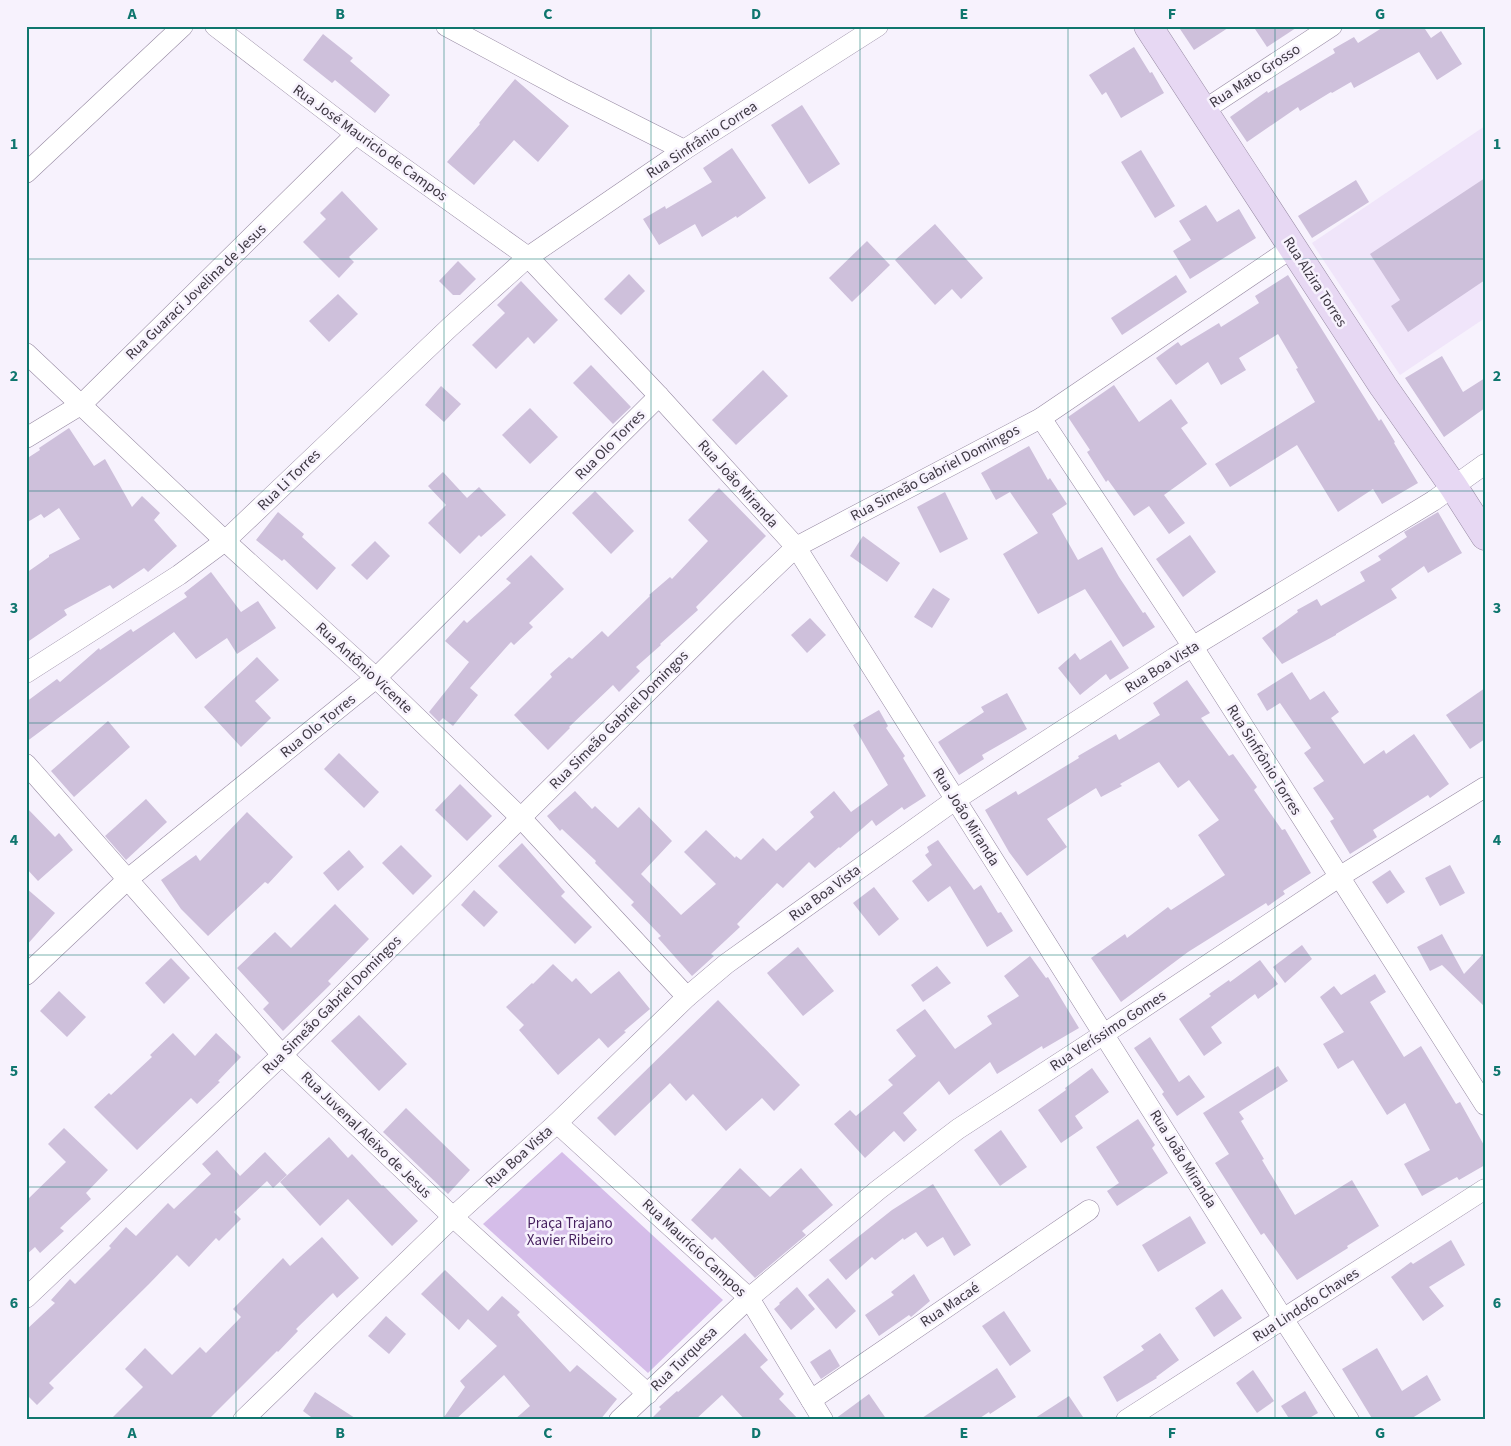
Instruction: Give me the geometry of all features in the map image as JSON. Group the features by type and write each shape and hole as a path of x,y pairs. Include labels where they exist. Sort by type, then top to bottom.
{"main road":[{"name":"Rua Alzira Torres","path":"1148,26 1383,386 1453,486 1485,536"}],"street":[{"path":"26,173 183,26"},
{"name":"Rua José Mauricio de Campos","path":"215,26 356,134 528,257"},
{"name":"Rua Mato Grosso","path":"1204,110 1332,26"},
{"path":"450,27 567,91 684,150"},
{"name":"Rua Sinfrânio Correa","path":"528,257 684,150 876,27"},
{"name":"Rua Guaraci Jovelina de Jesus","path":"26,438 82,404 356,134"},
{"name":"Rua Simeão Gabriel Domingos","path":"26,1298 282,1055 728,612 796,547 1041,418 1292,247"},
{"name":"Rua João Miranda","path":"528,257 659,396 796,547 1349,1420"},
{"name":"Rua Li Torres","path":"26,672 179,575 225,541 450,327 528,257"},
{"name":"Rua Antônio Vicente","path":"26,353 225,541 376,678 521,818 687,997"},
{"name":"Rua Olo Torres","path":"26,976 128,879 376,678 659,396"},
{"name":"Rua Sinfrônio Torres","path":"1041,418 1192,648 1485,1105"},
{"name":"Rua Boa Vista","path":"243,1420 453,1217 557,1123 687,997 726,964 955,800 1192,648 1432,500 1485,464"},
{"name":"Rua Juvenal Aleixo de Jesus","path":"26,764 282,1055 453,1217 648,1394"},
{"name":"Rua Veríssimo Gomes","path":"749,1298 878,1190 958,1129 1339,877 1485,787"},
{"name":"Rua Maurício Campos","path":"557,1123 749,1298 823,1420"},
{"name":"Rua Lindofo Chaves","path":"1126,1420 1485,1189"},
{"name":"Rua Macaé","path":"811,1400 1089,1210"},
{"name":"Rua Turquesa","path":"619,1420 749,1298"}],"shaded area":[{"path":"1485,126 1485,318 1400,375 1312,243"}],"green space":[{"name":"Praça Trajano Xavier Ribeiro","path":"562,1152 723,1300 648,1373 483,1224"}],"building":[{"path":"1178,26 1231,26 1194,50"},
{"path":"1253,26 1299,26 1267,47"},
{"path":"1385,26 1423,26 1431,38 1441,31 1462,64 1437,80 1419,52 1354,88 1351,82 1300,111 1298,107 1247,142 1230,117 1267,91 1268,93 1335,53 1333,49 1354,37 1358,43"},
{"path":"323,34 353,58 350,61 390,95 375,113 335,80 332,83 303,60"},
{"path":"1134,47 1164,93 1121,118 1106,92 1102,95 1089,75"},
{"path":"515,79 569,126 538,162 514,140 474,185 447,162"},
{"path":"802,105 840,164 809,184 771,125"},
{"path":"732,148 766,198 737,218 736,216 702,237 695,224 659,245 643,219 665,206 666,209 712,182 703,168"},
{"path":"1141,150 1175,206 1155,218 1121,162"},
{"path":"1485,178 1485,280 1408,332 1391,306 1400,300 1370,254"},
{"path":"1356,180 1369,202 1312,238 1298,216"},
{"path":"342,191 378,229 349,257 354,262 339,278 303,242 326,219 320,213"},
{"path":"1206,205 1217,222 1239,209 1256,238 1190,279 1173,251 1191,240 1179,221"},
{"path":"935,224 983,278 961,299 952,289 935,305 895,260"},
{"path":"867,241 890,265 852,302 829,278"},
{"path":"458,261 476,279 460,295 453,295 439,281"},
{"path":"629,274 645,291 621,315 604,299"},
{"path":"1176,275 1187,292 1122,335 1111,318"},
{"path":"1288,275 1379,421 1381,419 1418,483 1382,504 1373,489 1338,512 1297,445 1230,487 1215,464 1315,402 1278,334 1239,358 1246,370 1221,385 1208,362 1176,385 1156,358 1178,342 1181,346 1219,323 1221,327 1259,303 1255,296"},
{"path":"521,281 558,320 534,344 528,337 496,369 472,345 505,313 497,305"},
{"path":"338,294 358,314 329,342 309,321"},
{"path":"1442,356 1463,392 1485,378 1485,408 1444,437 1405,378"},
{"path":"591,365 631,407 613,424 573,383"},
{"path":"763,370 788,396 736,445 712,420"},
{"path":"1114,385 1139,422 1171,399 1188,423 1181,428 1207,464 1164,495 1185,523 1169,534 1149,506 1134,516 1108,480 1106,482 1087,452 1090,450 1068,417"},
{"path":"441,386 461,404 444,422 425,405"},
{"path":"530,408 558,437 530,464 502,435"},
{"path":"69,428 94,466 105,459 132,507 142,496 160,513 154,520 177,546 148,572 144,568 113,589 110,585 64,610 67,615 26,643 26,573 49,557 49,555 80,539 59,508 44,518 41,514 26,523 26,459"},
{"path":"1029,446 1048,480 1050,478 1067,504 1052,514 1078,560 1102,547 1119,577 1143,613 1145,612 1155,627 1123,647 1085,589 1038,614 1003,554 1038,533 1010,492 996,500 981,473"},
{"path":"443,472 467,498 479,487 506,515 481,537 479,535 460,554 428,523 446,505 428,486"},
{"path":"719,488 766,536 696,607 698,610 636,667 640,671 619,692 613,685 548,750 514,715 552,677 550,674 569,657 572,659 602,631 608,637 649,595 670,577 672,579 708,541 688,520"},
{"path":"595,491 634,531 611,554 572,513"},
{"path":"945,492 968,539 940,553 917,507"},
{"path":"278,512 304,534 302,537 336,568 317,590 284,559 282,561 256,540"},
{"path":"1438,512 1462,553 1428,573 1424,566 1391,589 1397,598 1336,635 1282,664 1262,638 1298,612 1297,610 1317,599 1321,606 1365,581 1360,572 1381,560 1378,556 1407,537 1404,532"},
{"path":"1190,535 1216,572 1183,597 1156,559"},
{"path":"863,536 900,563 887,582 850,556"},
{"path":"375,541 390,556 367,580 351,565"},
{"path":"531,555 564,589 529,623 533,627 514,645 511,642 470,688 478,695 453,726 443,718 439,722 429,712 469,662 445,641 464,620 467,623 511,583 506,579"},
{"path":"211,572 241,612 258,601 276,628 237,654 227,638 196,659 174,632 26,742 26,702 57,679 60,682 99,648 100,650 131,629 133,632 187,597 184,593"},
{"path":"933,588 950,599 932,628 914,617"},
{"path":"810,618 826,635 807,653 791,635"},
{"path":"1111,640 1129,668 1110,680 1106,674 1080,695 1058,668 1075,653 1080,660"},
{"path":"257,657 279,680 255,701 271,718 241,747 204,707"},
{"path":"1292,672 1310,700 1324,691 1339,712 1331,718 1364,764 1384,750 1386,754 1414,734 1449,784 1430,798 1428,795 1373,830 1377,837 1350,854 1330,821 1334,819 1313,788 1324,781 1304,753 1311,748 1280,703 1267,711 1257,694"},
{"path":"1187,680 1210,713 1201,718 1229,756 1233,754 1257,787 1254,790 1282,830 1285,829 1311,873 1283,891 1285,894 1268,906 1266,903 1188,952 1121,1002 1091,958 1125,934 1127,938 1168,907 1171,910 1225,875 1198,835 1219,820 1189,780 1178,788 1159,762 1101,797 1096,788 1047,819 1067,847 1027,876 1009,852 985,810 1016,791 1018,795 1116,734 1119,740 1160,715 1153,703"},
{"path":"1485,688 1485,739 1470,749 1446,715"},
{"path":"1007,693 1027,729 982,755 984,759 959,775 938,742 984,712 981,707"},
{"path":"879,710 888,726 886,728 905,756 903,758 926,796 904,810 902,807 876,826 872,820 815,868 809,862 783,888 777,883 737,924 740,927 711,954 714,956 692,976 658,938 661,936 631,905 634,902 595,863 596,861 562,829 560,831 547,816 575,791 592,809 595,806 618,828 639,807 672,841 641,874 681,915 716,884 684,852 706,830 735,858 736,856 741,860 763,838 776,851 814,817 810,812 834,791 851,812 888,785 853,725"},
{"path":"108,721 130,747 74,797 51,771"},
{"path":"339,753 379,792 364,808 324,769"},
{"path":"460,784 492,816 467,841 435,810"},
{"path":"146,799 167,822 126,860 105,836"},
{"path":"26,807 55,837 59,833 73,850 38,881 26,868"},
{"path":"247,812 293,857 268,884 265,882 208,936 181,909 161,880 196,855 200,861"},
{"path":"938,840 974,890 981,885 998,913 1001,912 1013,931 987,947 950,886 928,902 912,881 932,865 925,855 929,852 927,847"},
{"path":"522,843 565,892 561,896 592,927 575,944 498,866"},
{"path":"401,845 432,876 413,895 382,863"},
{"path":"349,850 364,867 338,891 323,873"},
{"path":"1450,865 1465,893 1440,906 1425,878"},
{"path":"1390,870 1405,892 1387,904 1372,882"},
{"path":"874,887 899,919 879,936 853,903"},
{"path":"26,888 55,913 26,946"},
{"path":"474,890 498,912 484,927 461,905"},
{"path":"335,904 369,939 328,981 331,984 283,1031 263,1009 269,1003 237,968 275,932 291,948"},
{"path":"1442,934 1464,974 1485,952 1485,1007 1442,965 1430,971 1417,947"},
{"path":"1302,945 1312,959 1285,983 1273,967"},
{"path":"798,947 834,991 803,1016 767,973"},
{"path":"1030,956 1046,978 1048,977 1079,1028 1043,1049 1042,1046 997,1074 990,1062 949,1095 939,1081 903,1113 917,1130 904,1142 894,1131 865,1158 834,1124 850,1110 856,1116 893,1085 888,1080 916,1056 896,1030 925,1009 955,1049 992,1024 987,1016 1019,996 1004,976"},
{"path":"171,958 190,978 164,1004 145,983"},
{"path":"1260,960 1278,984 1258,999 1255,994 1211,1027 1222,1043 1204,1056 1179,1019 1211,996 1209,994 1229,980 1230,982"},
{"path":"553,964 572,982 576,978 591,994 619,971 650,1009 624,1031 626,1032 608,1048 599,1038 558,1075 519,1030 524,1025 506,1007"},
{"path":"937,966 951,983 923,1002 911,985"},
{"path":"1375,974 1386,992 1370,1002 1404,1057 1421,1046 1456,1104 1460,1102 1485,1147 1485,1165 1459,1180 1457,1177 1422,1196 1404,1164 1430,1150 1405,1103 1387,1115 1353,1060 1338,1069 1323,1044 1344,1032 1320,997 1334,986 1341,995"},
{"path":"59,991 86,1017 67,1037 40,1011"},
{"path":"718,1000 800,1085 774,1111 762,1098 726,1131 693,1094 686,1101 670,1083 615,1136 597,1118"},
{"path":"359,1015 407,1064 379,1091 331,1041"},
{"path":"173,1033 195,1056 216,1033 241,1057 218,1081 220,1082 197,1104 191,1098 137,1150 94,1107 109,1093 111,1095 152,1057 150,1055"},
{"path":"1150,1037 1179,1082 1189,1075 1205,1097 1177,1116 1162,1094 1164,1092 1134,1048"},
{"path":"1278,1066 1288,1081 1239,1112 1244,1119 1241,1121 1264,1159 1262,1160 1295,1215 1352,1180 1379,1226 1297,1280 1264,1233 1261,1235 1215,1163 1229,1154 1203,1113"},
{"path":"1092,1068 1109,1092 1075,1116 1083,1128 1061,1143 1038,1110"},
{"path":"406,1108 470,1170 448,1194 383,1132"},
{"path":"1138,1119 1155,1145 1152,1148 1168,1173 1117,1206 1107,1191 1119,1183 1096,1147"},
{"path":"64,1128 108,1170 86,1193 91,1199 60,1228 64,1231 40,1253 35,1247 26,1255 26,1201 66,1162 48,1144"},
{"path":"1001,1130 1027,1167 1000,1186 974,1150"},
{"path":"329,1137 348,1158 352,1154 418,1221 392,1246 348,1199 320,1226 280,1182"},
{"path":"217,1150 240,1176 265,1152 287,1175 273,1188 267,1181 234,1212 241,1219 219,1241 216,1238 189,1267 177,1255 49,1383 54,1388 37,1405 26,1394 26,1330 55,1303 51,1300 70,1279 75,1284 111,1248 109,1246 126,1227 136,1236 168,1203 174,1209 211,1174 202,1164"},
{"path":"740,1168 770,1197 801,1168 833,1205 802,1231 806,1235 755,1278 715,1237 712,1240 691,1220"},
{"path":"933,1184 971,1245 954,1256 943,1237 927,1247 916,1232 904,1240 903,1238 875,1260 872,1257 846,1280 829,1260 892,1210"},
{"path":"1190,1216 1206,1243 1158,1272 1142,1245"},
{"path":"322,1237 359,1278 337,1298 333,1293 296,1329 298,1331 278,1352 208,1420 110,1420 143,1387 125,1369 145,1348 172,1375 200,1347 206,1353 241,1317 233,1309 283,1258 290,1266"},
{"path":"1451,1240 1465,1265 1429,1287 1444,1306 1423,1321 1391,1277 1411,1262 1413,1264"},
{"path":"445,1270 488,1311 502,1296 520,1312 517,1315 570,1372 577,1365 617,1399 600,1420 514,1420 530,1406 504,1375 455,1420 442,1420 465,1387 460,1381 497,1346 468,1319 459,1330 421,1294"},
{"path":"914,1274 930,1301 911,1317 909,1315 879,1336 865,1315 894,1295 891,1292"},
{"path":"828,1278 856,1311 836,1329 808,1295"},
{"path":"797,1287 815,1309 791,1330 774,1309"},
{"path":"1222,1289 1242,1318 1214,1337 1195,1308"},
{"path":"1004,1311 1031,1351 1010,1366 982,1326"},
{"path":"386,1316 406,1334 389,1354 368,1336"},
{"path":"745,1333 768,1360 760,1367 784,1394 779,1399 799,1420 745,1420 722,1395 695,1420 650,1420 661,1409 659,1407"},
{"path":"1160,1333 1179,1360 1157,1378 1117,1402 1103,1377 1144,1350 1141,1346"},
{"path":"1377,1348 1402,1391 1427,1375 1441,1400 1409,1420 1373,1420 1342,1369"},
{"path":"830,1349 840,1366 821,1379 810,1362"},
{"path":"997,1368 1016,1397 977,1420 919,1420"},
{"path":"1253,1370 1274,1401 1257,1413 1236,1383"},
{"path":"1305,1391 1318,1413 1306,1420 1290,1420 1281,1406"},
{"path":"315,1392 358,1420 315,1420 303,1411"},
{"path":"869,1394 887,1420 835,1420 835,1419"},
{"path":"1069,1396 1085,1420 1032,1420"}]}
